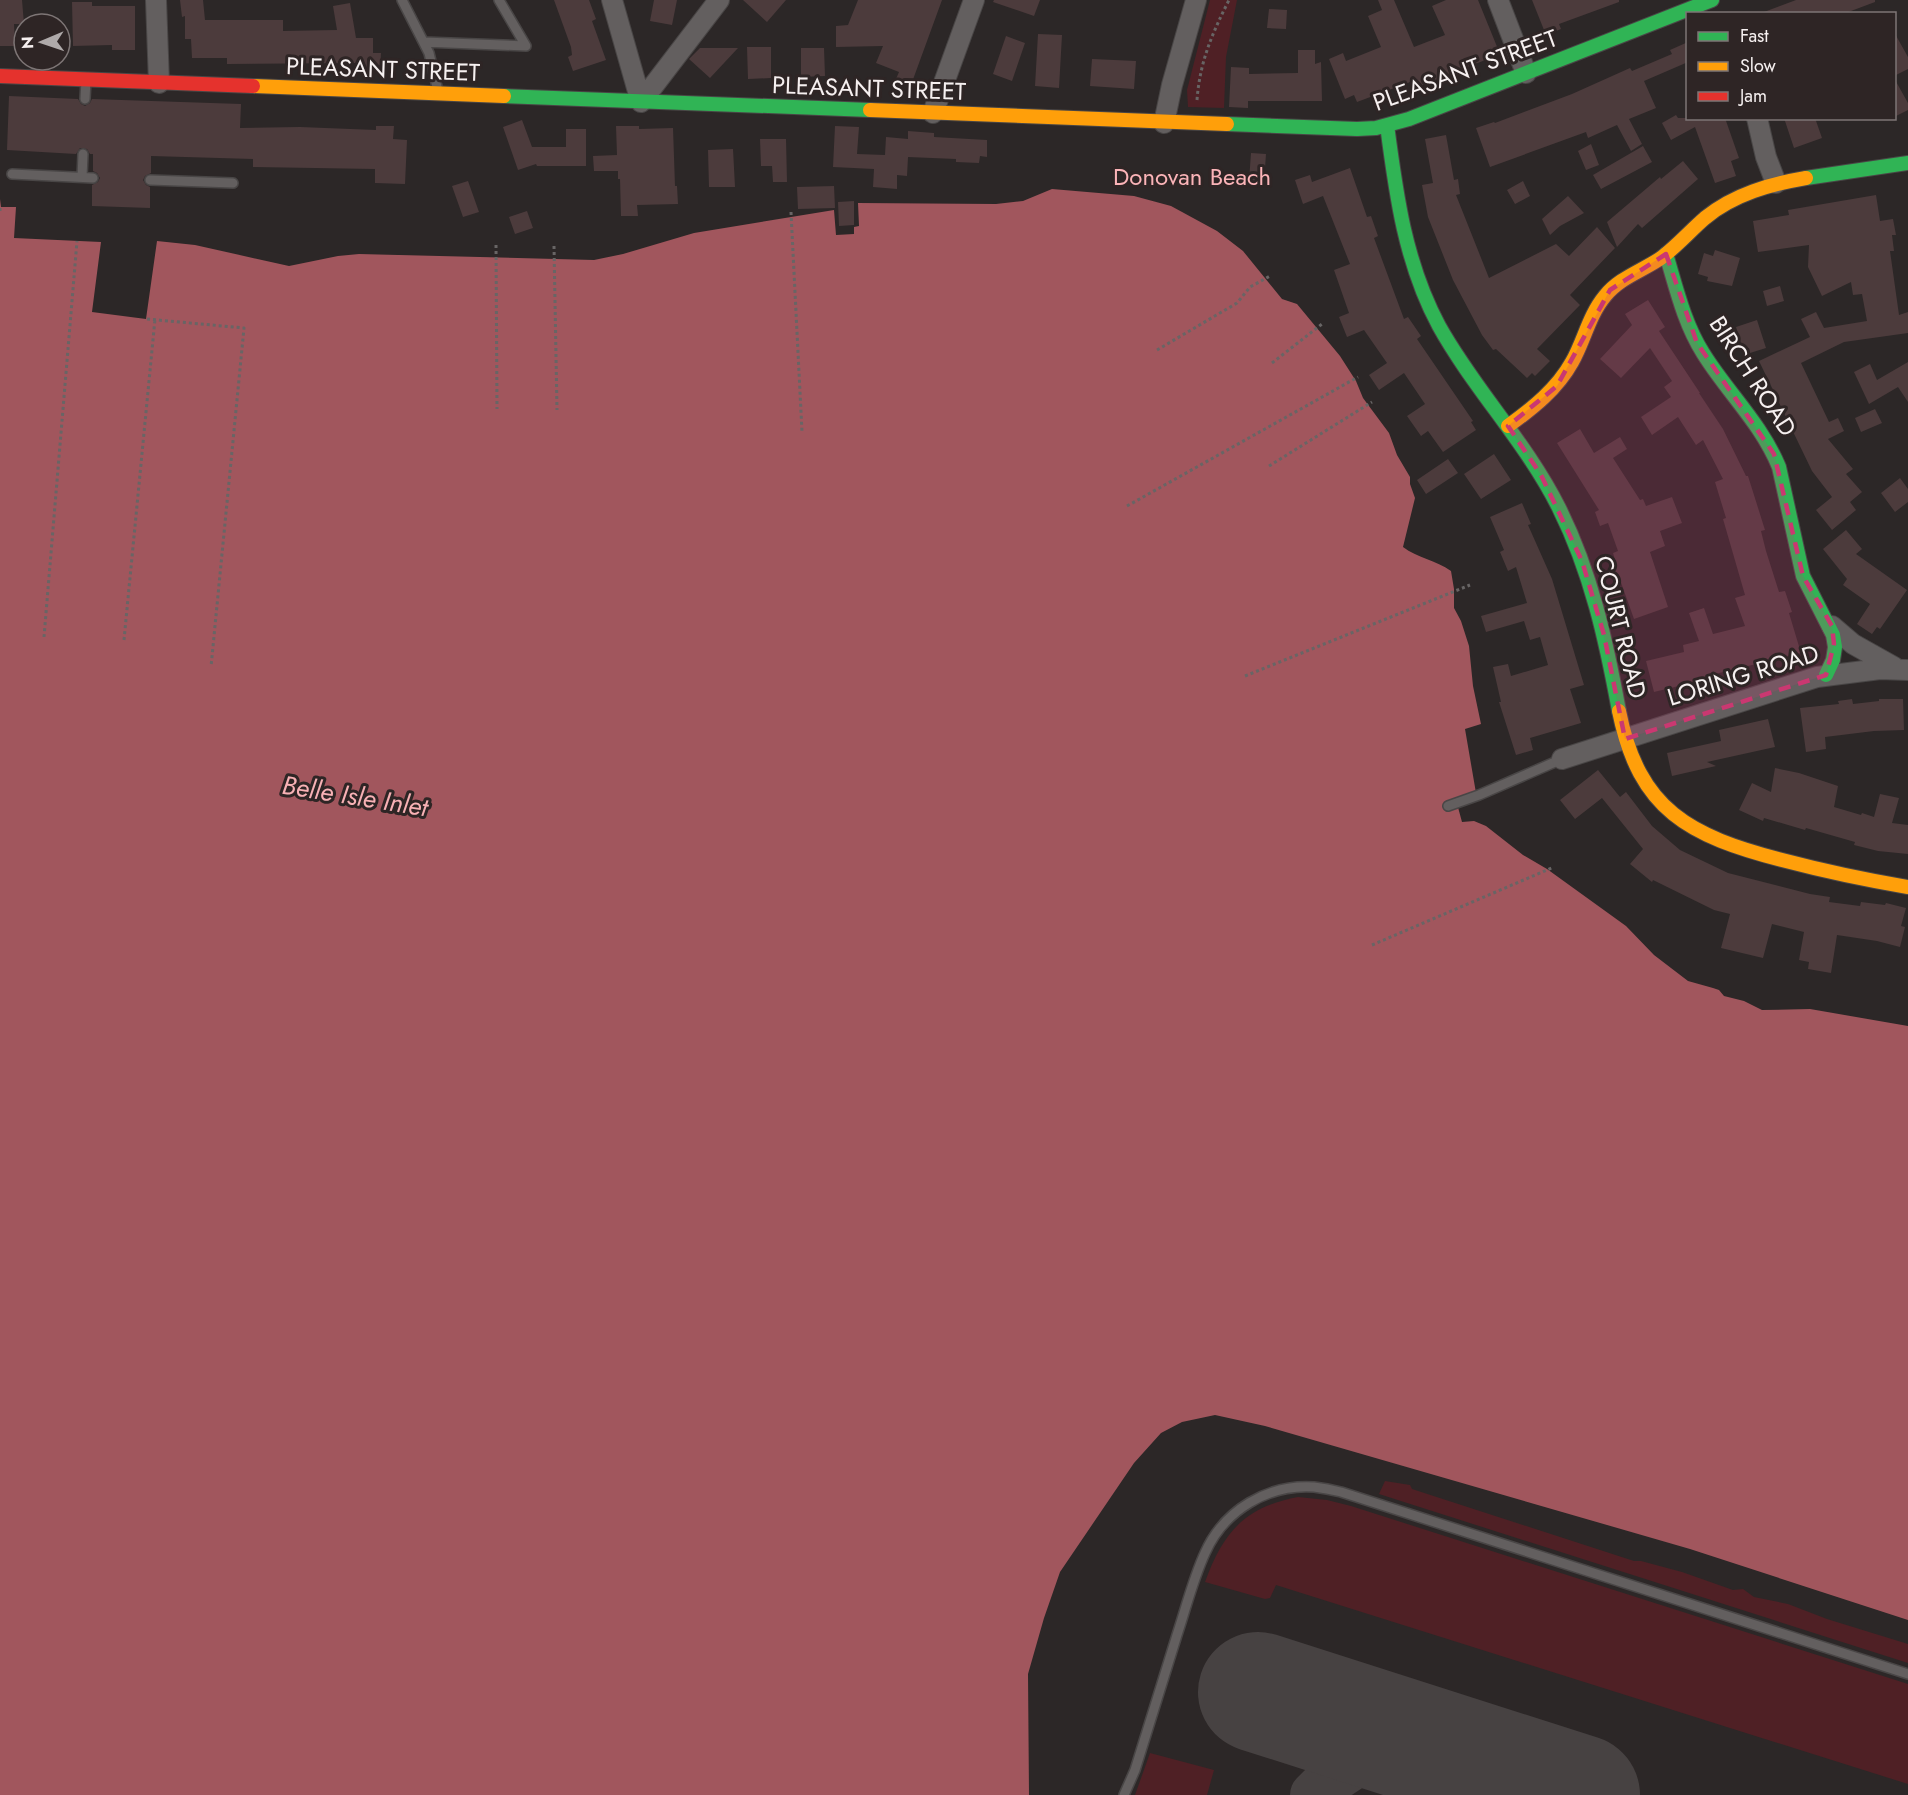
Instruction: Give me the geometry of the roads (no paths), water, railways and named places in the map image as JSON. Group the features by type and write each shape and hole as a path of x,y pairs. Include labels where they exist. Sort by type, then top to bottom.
{"street":[{"path":"156,0 159,83"},
{"path":"612,0 642,102"},
{"path":"642,102 719,0"},
{"path":"933,113 974,0"},
{"path":"1164,123 1196,0"},
{"path":"1498,0 1526,73"},
{"name":"PLEASANT STREET","path":"0,76 1164,123 1366,129 1409,119 1713,0"},
{"path":"1757,120 1766,157 1776,183"},
{"name":"COURT ROAD","path":"1387,125 1401,221 1423,291 1452,345 1541,475 1569,531 1582,561 1604,635 1625,739 1635,768 1649,791 1674,816 1700,834 1733,847 1796,864 1908,887"},
{"path":"1508,426 1542,401 1557,386 1575,358 1597,308 1610,290 1628,275 1666,254 1718,209 1751,192 1776,183 1811,176 1908,164"},
{"name":"BIRCH ROAD","path":"1666,254 1683,310 1697,343 1717,374 1751,415 1774,454 1786,491 1803,576 1812,598 1832,626 1853,644 1903,670"},
{"path":"1826,675 1834,653 1832,626"},
{"name":"LORING ROAD","path":"1562,759 1826,675 1864,670 1903,670"}],"lane":[{"path":"402,0 424,42 432,63 439,94"},
{"path":"424,42 526,46 499,0"},
{"path":"86,80 86,99"},
{"path":"82,177 83,154"},
{"path":"12,174 93,178"},
{"path":"150,180 233,183"},
{"path":"1448,806 1562,759"},
{"path":"1124,1795 1135,1770 1195,1578 1208,1546 1220,1528 1237,1510 1257,1498 1296,1487 1316,1487 1341,1492 1908,1674"}],"water":[{"name":"Belle Isle Inlet","path":"1052,189 1134,196 1171,206 1217,231 1243,251 1282,299 1297,304 1340,356 1356,381 1363,398 1389,433 1397,455 1410,477 1415,498 1403,547 1451,571 1454,608 1469,646 1473,686 1481,724 1465,729 1476,793 1456,800 1462,822 1474,821 1486,826 1523,855 1547,869 1626,926 1654,955 1688,981 1719,990 1724,996 1744,1001 1762,1010 1810,1009 1908,1026 1908,1620 1690,1549 1265,1426 1215,1415 1182,1422 1161,1433 1134,1463 1060,1572 1028,1674 1029,1795 0,1795 0,199 1,207 16,207 14,238 101,242 92,312 146,319 157,241 195,245 289,266 359,254 594,260 694,233 834,210 836,235 854,234 854,227 859,226 858,203 996,204 1023,201"}],"park label":[{"name":"Donovan Beach","path":"1192,176"}]}
